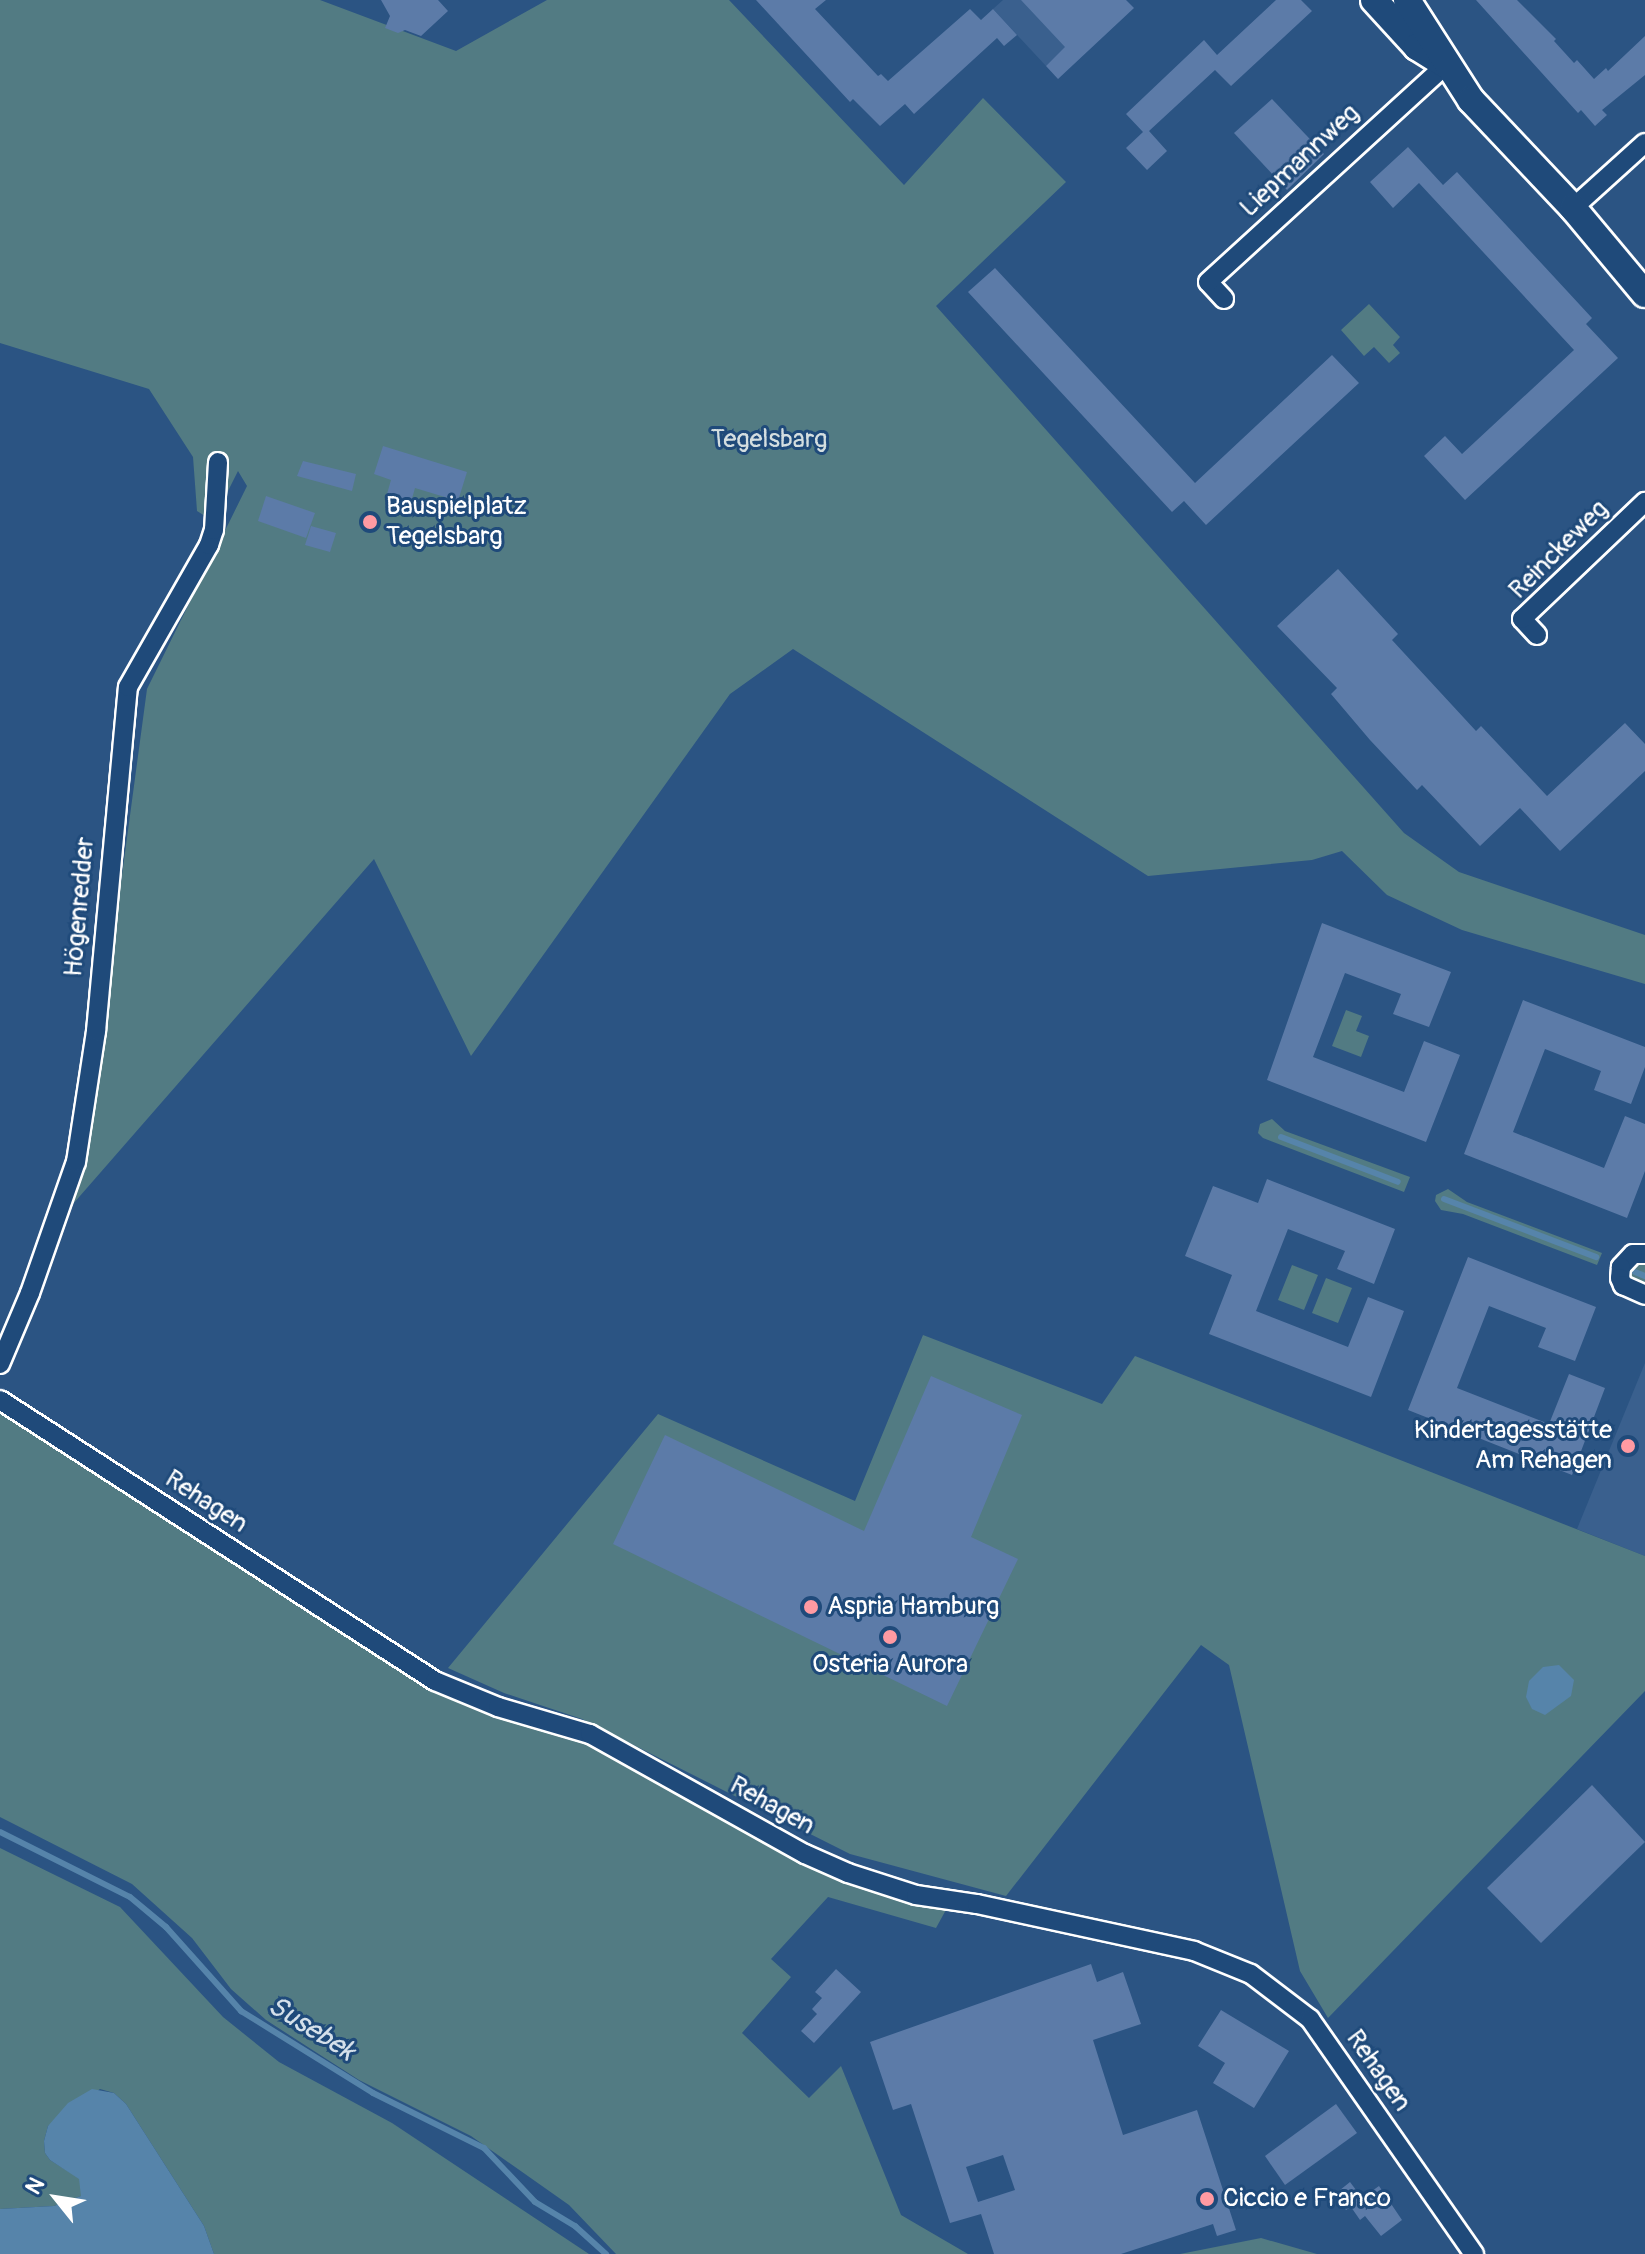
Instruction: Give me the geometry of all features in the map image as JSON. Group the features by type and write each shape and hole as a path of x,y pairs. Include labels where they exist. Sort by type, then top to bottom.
{"street":[{"path":"1374,0 1417,47 1446,65"},
{"path":"1407,0 1434,36 1446,65 1471,100 1573,208 1645,294"},
{"name":"Liepmannweg","path":"1224,299 1208,282 1446,65"},
{"path":"1573,208 1645,143"},
{"path":"1573,208 1604,224 1645,269"},
{"name":"Högenredder","path":"0,1364 30,1293 76,1162 96,1031 128,687 209,545 216,517 218,462"},
{"name":"Reinckeweg","path":"1537,635 1522,619 1645,502"},
{"path":"1645,1254 1633,1254 1621,1267 1620,1278 1623,1285 1645,1295"},
{"name":"Rehagen","path":"0,1400 435,1681 498,1707 590,1734 805,1854 848,1873 916,1895 977,1904 1194,1951 1251,1974 1310,2019 1474,2254"}],"shaded area":[{"path":"1003,0 1116,0 1046,66 993,9"},
{"name":"Kindertagesstätte Am Rehagen","path":"1645,1363 1645,1556 1577,1529"},
{"path":"1559,1665 1574,1680 1571,1696 1545,1715 1532,1709 1526,1697 1529,1681 1543,1667"},
{"path":"92,2089 114,2093 126,2104 204,2226 214,2254 0,2254 0,2209 54,2206 81,2196 79,2179 50,2160 45,2153 44,2141 48,2126 68,2103"}],"green space":[{"name":"Tegelsbarg","path":"0,0 320,0 456,51 547,0 729,0 904,185 983,98 1066,182 936,306 1404,833 1459,872 1645,935 1645,984 1462,930 1387,895 1342,851 1312,860 1148,876 793,649 730,694 471,1056 374,859 73,1204 81,1180 147,689 247,486 238,471 213,521 197,511 193,457 149,389 0,343"},
{"path":"1369,304 1400,337 1393,345 1400,353 1389,363 1374,347 1364,356 1341,330"},
{"path":"1346,1010 1362,1016 1356,1031 1369,1036 1361,1057 1332,1046"},
{"path":"1272,1119 1285,1131 1410,1177 1404,1192 1263,1138 1258,1133 1260,1124"},
{"path":"1448,1189 1467,1202 1602,1253 1597,1265 1463,1214 1441,1210 1435,1201 1436,1195"},
{"path":"1645,1263 1645,1287 1631,1281 1629,1275 1634,1264"},
{"path":"1292,1265 1318,1275 1304,1310 1278,1300"},
{"path":"1326,1278 1352,1288 1338,1323 1312,1313"},
{"path":"923,1335 1102,1404 1135,1356 1645,1556 1645,1691 1328,2018 1300,1971 1229,1665 1201,1645 1006,1896 850,1854 582,1719 504,1693 448,1668 658,1414 855,1501"},
{"path":"0,1408 428,1686 489,1713 584,1740 707,1808 947,1908 936,1928 828,1897 771,1959 791,1977 742,2033 809,2098 841,2066 901,2215 968,2254 616,2254 569,2205 471,2136 359,2080 266,2020 231,1989 192,1938 132,1884 0,1817"},
{"path":"0,1848 120,1907 223,2017 279,2062 392,2123 589,2254 214,2254 204,2226 126,2104 114,2093 100,2089 48,2126 44,2141 45,2153 50,2160 79,2178 83,2186 81,2196 54,2206 0,2209"},
{"path":"1261,2238 1317,2254 1180,2254"}],"building":[{"path":"381,0 438,0 448,11 421,36 405,30 398,33 385,28 390,16"},
{"path":"756,0 826,0 815,9 878,76 881,74 888,81 970,9 981,20 993,9 1017,35 1004,46 997,38 914,114 905,104 880,126 853,99 850,102"},
{"path":"1021,0 1126,0 1134,8 1058,79 1046,66 1065,47"},
{"path":"1276,0 1301,0 1312,11 1231,86 1215,70 1149,131 1167,151 1147,170 1126,148 1143,132 1126,114 1204,40 1217,55"},
{"path":"1476,0 1517,0 1556,39 1554,41 1574,63 1577,60 1594,79 1606,68 1608,71 1645,36 1645,75 1602,110 1607,115 1595,126 1581,110 1578,113"},
{"path":"1272,99 1324,154 1287,190 1234,133"},
{"path":"1408,147 1443,185 1457,172 1592,318 1586,324 1618,358 1465,500 1424,456 1445,436 1462,454 1574,350 1419,183 1393,208 1370,182"},
{"path":"995,268 1195,483 1332,355 1359,383 1206,525 1184,501 1172,512 968,292"},
{"path":"383,446 467,472 458,501 415,488 411,502 387,494 391,480 374,474"},
{"path":"303,461 356,474 352,491 297,476"},
{"path":"266,496 315,513 306,538 258,521"},
{"path":"311,526 336,533 330,552 305,545"},
{"path":"1338,569 1398,634 1392,640 1476,731 1481,726 1547,796 1625,723 1645,744 1645,771 1560,851 1520,808 1480,846 1422,785 1417,790 1370,740 1331,694 1337,688 1277,626"},
{"path":"1322,923 1451,972 1429,1027 1393,1014 1401,994 1345,973 1313,1057 1404,1092 1424,1041 1460,1055 1426,1142 1267,1080"},
{"path":"1523,1000 1645,1047 1645,1067 1631,1104 1594,1090 1601,1071 1545,1049 1513,1132 1604,1168 1625,1116 1645,1124 1645,1171 1627,1218 1464,1154"},
{"path":"1267,1179 1395,1229 1374,1284 1337,1269 1345,1251 1288,1229 1256,1311 1348,1347 1368,1297 1404,1311 1371,1397 1209,1334 1232,1275 1185,1256 1213,1186 1258,1203"},
{"path":"1468,1257 1596,1307 1575,1361 1538,1347 1546,1328 1489,1306 1457,1388 1549,1424 1569,1374 1605,1388 1572,1475 1408,1410"},
{"path":"931,1376 1022,1415 971,1537 1018,1559 947,1706 613,1544 665,1435 864,1531"},
{"path":"1592,1785 1645,1842 1541,1943 1487,1888"},
{"path":"1091,1964 1097,1982 1123,1972 1141,2024 1093,2040 1123,2135 1197,2110 1236,2230 1217,2236 1213,2224 1121,2254 994,2254 981,2214 950,2223 911,2104 893,2110 870,2042","holes":["1003,2155 1015,2190 978,2202 966,2167"]},
{"path":"836,1969 861,1992 814,2043 801,2031 817,2014 812,2009 822,1998 815,1992"},
{"path":"1221,2010 1289,2051 1254,2108 1213,2083 1225,2063 1198,2046"},
{"path":"1336,2104 1357,2133 1285,2185 1265,2156"},
{"path":"1350,2182 1362,2198 1379,2186 1402,2220 1381,2236 1365,2216 1360,2220 1351,2207 1346,2210 1335,2194"}],"waterway":[{"path":"1281,1137 1398,1182"},
{"path":"1444,1199 1596,1257"},
{"path":"1635,1272 1645,1276"},
{"name":"Susebek","path":"0,1832 130,1897 166,1927 241,2011 373,2093 484,2148 535,2202 575,2226 606,2254"}],"place":[{"name":"Bauspielplatz Tegelsbarg","path":"370,522"},
{"name":"Kindertagesstätte Am Rehagen","path":"1628,1446"},
{"name":"Aspria Hamburg","path":"811,1607"},
{"name":"Osteria Aurora","path":"890,1637"},
{"name":"Ciccio e Franco","path":"1207,2199"}]}
